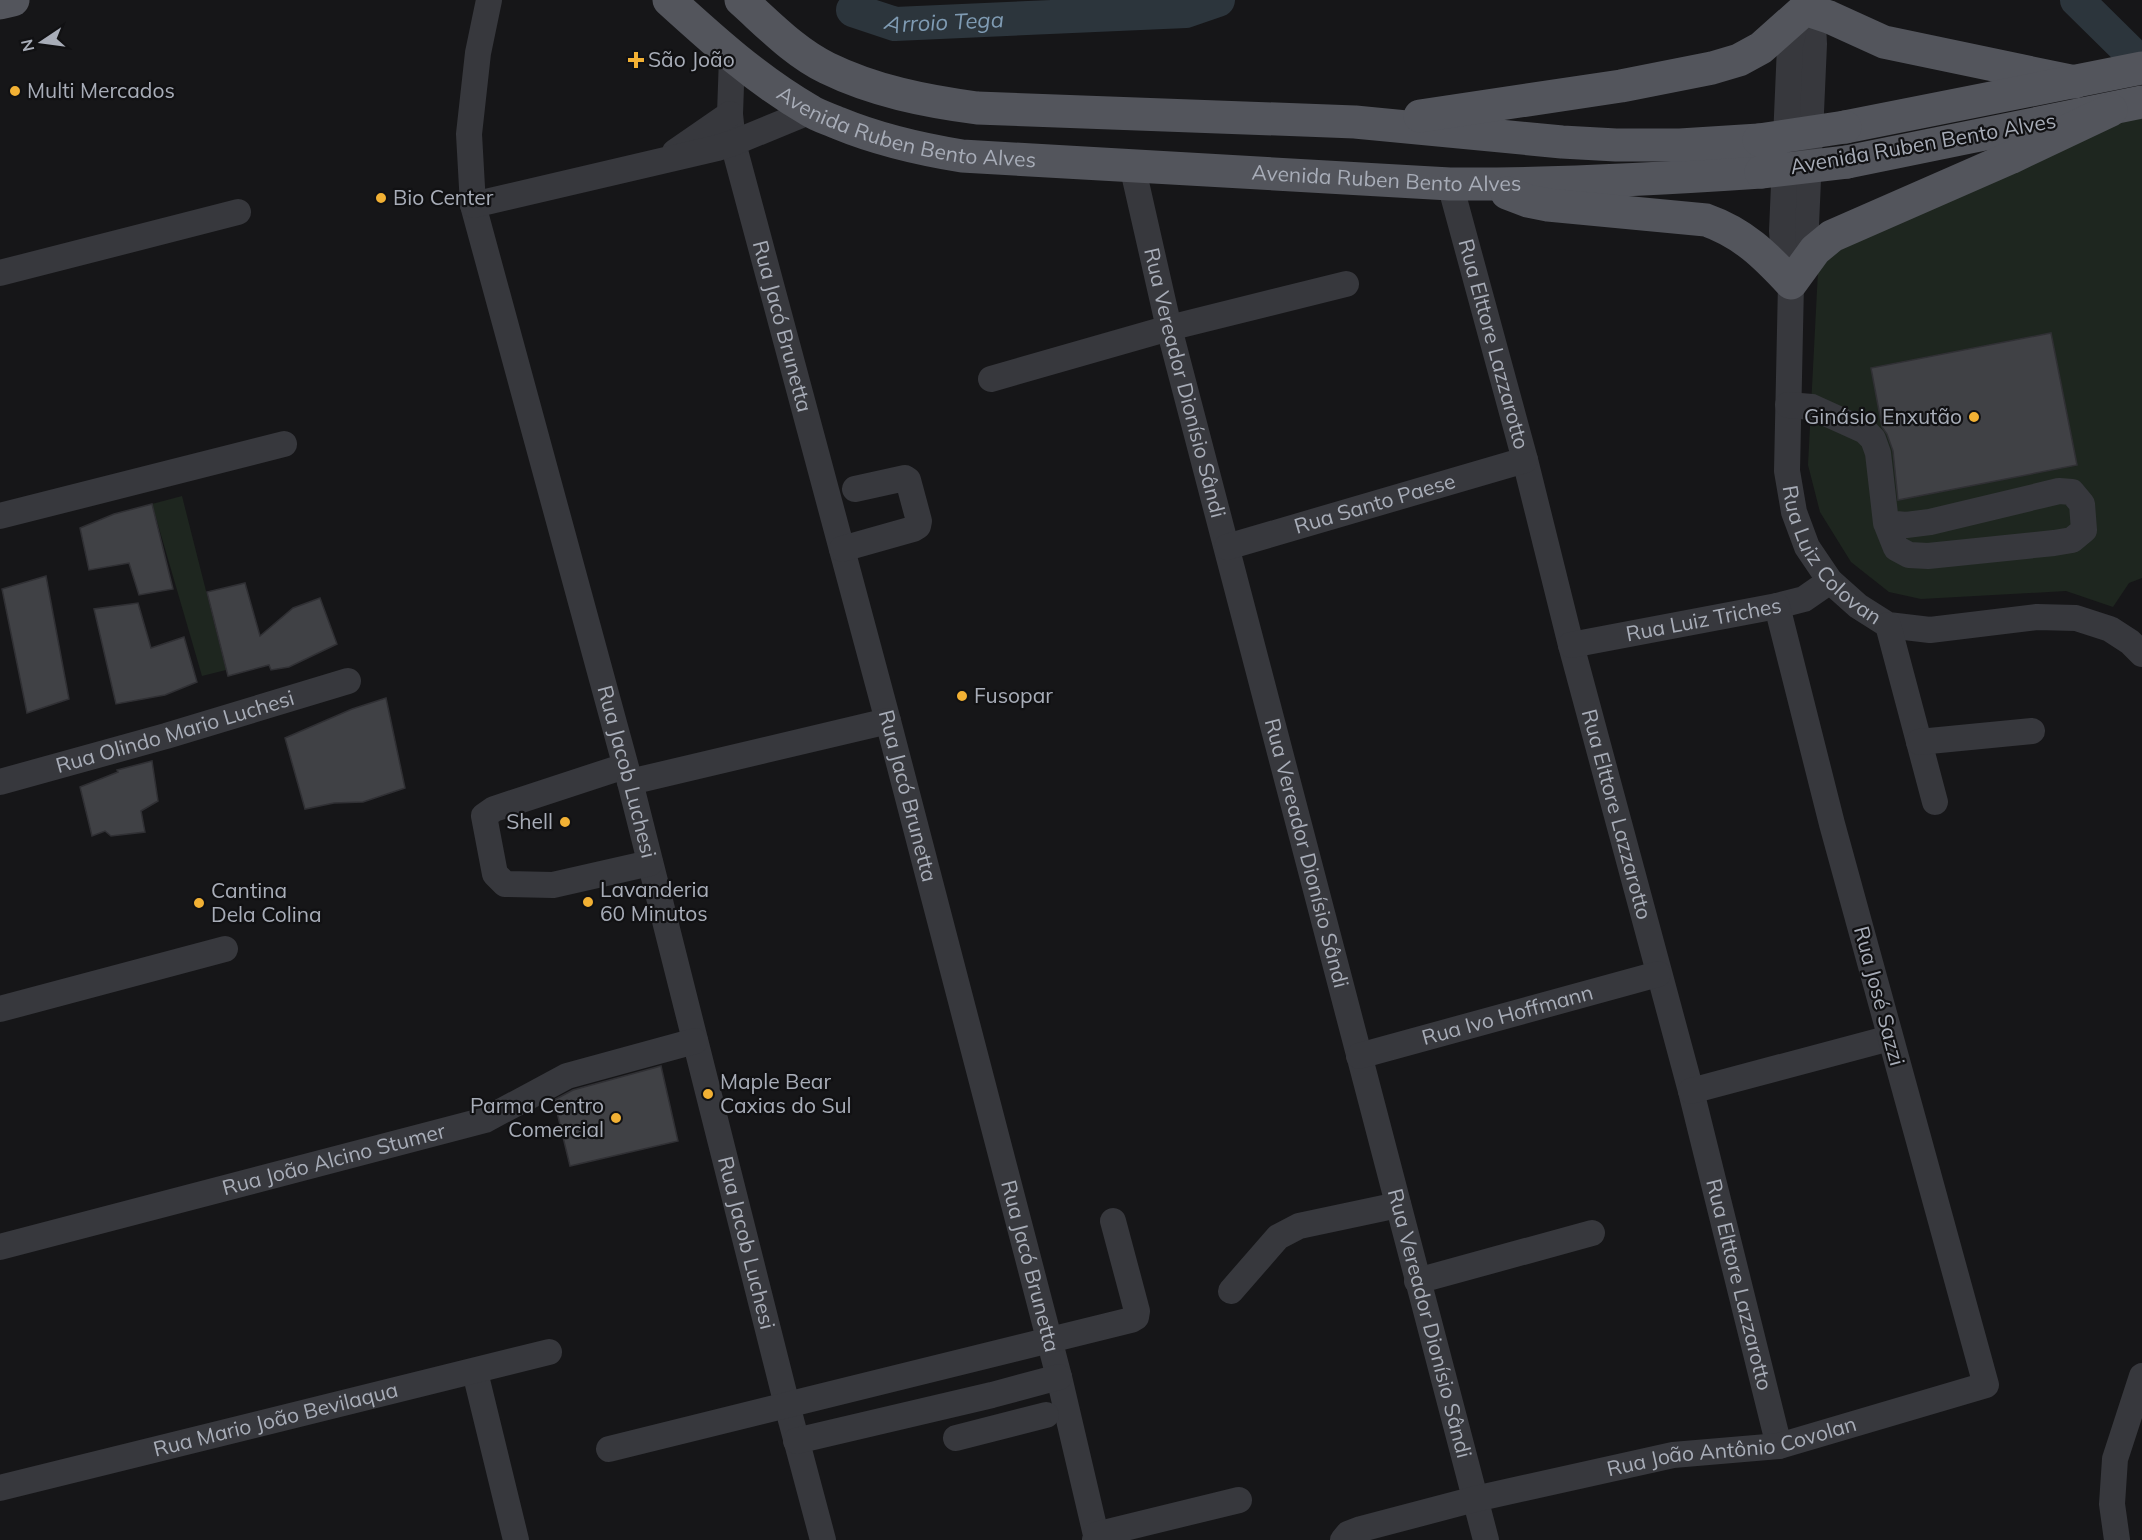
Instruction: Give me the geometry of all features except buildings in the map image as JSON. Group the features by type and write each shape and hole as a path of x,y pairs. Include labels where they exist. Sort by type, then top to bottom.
{"main road":[{"path":"0,3 13,0"},
{"name":"Avenida Ruben Bento Alves","path":"669,0 732,57 811,111 895,144 962,156 1450,184 1486,185 1685,177 1761,172 1847,162 2128,106"},
{"path":"732,57 741,0"},
{"name":"Avenida Ruben Bento Alves","path":"741,0 790,43 826,67 893,93 929,101 977,108 1355,122 1584,144 1680,145 1759,140 1845,127 2142,68"},
{"path":"1355,122 1402,119 1586,91 1712,68 1739,60 1761,48 1805,5 1884,42 2084,80"},
{"path":"1486,185 1528,201 1548,205 1706,220 1727,227 1763,253 1791,284 1815,250 1832,236 2128,106"}],"street":[{"name":"Rua Jacob Luchesi","path":"489,0 478,53 470,134 473,205 628,774 823,1540"},
{"name":"Rua Luiz Colovan","path":"1805,5 1794,28 1789,58 1782,231 1784,256 1791,284 1787,471 1794,512 1807,547 1830,581 1858,606 1888,625 1930,630 2037,617 2076,618 2110,629 2130,642 2142,654"},
{"name":"Rua Jacó Brunetta","path":"732,57 730,114 733,144 888,721 1050,1341 1096,1538"},
{"path":"473,205 733,144 811,111"},
{"path":"662,161 730,114"},
{"name":"Rua Vereador Dionísio Sândi","path":"1132,165 1169,328 1486,1540"},
{"name":"Rua Elttore Lazzarotto","path":"1450,184 1690,1091 1779,1446"},
{"path":"0,273 238,212"},
{"path":"991,379 1169,328 1346,284"},
{"path":"1788,405 1812,407 1865,431 1873,439 1878,453 1886,523 1896,548 1909,555 2054,543 2072,540 2084,530 2082,504 2072,492 2059,491 1930,522 1906,525 1886,523"},
{"path":"0,516 284,444"},
{"name":"Rua Santo Paese","path":"1227,547 1524,460"},
{"path":"842,549 918,526 919,521 908,480 905,478 855,489"},
{"name":"Rua Luiz Triches","path":"1572,645 1777,606 1804,599 1830,581"},
{"name":"Rua José Sazzi","path":"1777,606 1832,824 1986,1385"},
{"path":"1888,625 1935,802"},
{"name":"Rua Olindo Mario Luchesi","path":"0,782 166,736 348,681"},
{"path":"650,863 553,885 505,884 495,874 484,816 494,809 628,774 888,721"},
{"path":"1919,742 2032,730"},
{"path":"0,1009 225,949"},
{"name":"Rua Ivo Hoffmann","path":"1359,1056 1658,974"},
{"path":"1690,1091 1890,1038"},
{"name":"Rua João Alcino Stumer","path":"0,1247 485,1120 567,1076 695,1041"},
{"path":"1231,1291 1278,1237 1299,1226 1398,1205"},
{"path":"609,1449 1050,1341 1136,1317 1137,1311 1113,1221"},
{"path":"1417,1281 1592,1233"},
{"name":"Rua Mario João Bevilaqua","path":"0,1488 549,1352"},
{"path":"475,1372 516,1540"},
{"path":"2117,1540 2112,1504 2115,1460 2142,1376"},
{"path":"796,1441 1059,1377"},
{"name":"Rua João Antônio Covolan","path":"1343,1540 1348,1534 1361,1528 1475,1499 1673,1455 1779,1446 1986,1385"},
{"path":"992,1395 999,1428"},
{"path":"956,1438 1046,1415"},
{"path":"1096,1538 1239,1500"}],"shaded area":[{"path":"2136,115 2142,118 2142,578 2129,583 2113,607 2066,591 1921,599 1889,592 1851,562 1820,512 1808,465 1818,271 1832,246"},
{"path":"182,496 226,670 202,676 152,504"}],"waterway":[{"name":"Arroio Tega","path":"853,10 895,24 1186,11 1218,0"},
{"name":"Arroio Tega","path":"2077,0 2142,64"}],"place":[{"name":"São João","path":"636,60"},
{"name":"Multi Mercados","path":"15,91"},
{"name":"Bio Center","path":"381,198"},
{"name":"Ginásio Enxutão","path":"1974,417"},
{"name":"Fusopar","path":"962,696"},
{"name":"Shell","path":"565,822"},
{"name":"Lavanderia 60 Minutos","path":"588,902"},
{"name":"Cantina Dela Colina","path":"199,903"},
{"name":"Maple Bear Caxias do Sul","path":"708,1094"},
{"name":"Parma Centro Comercial","path":"616,1118"}]}
